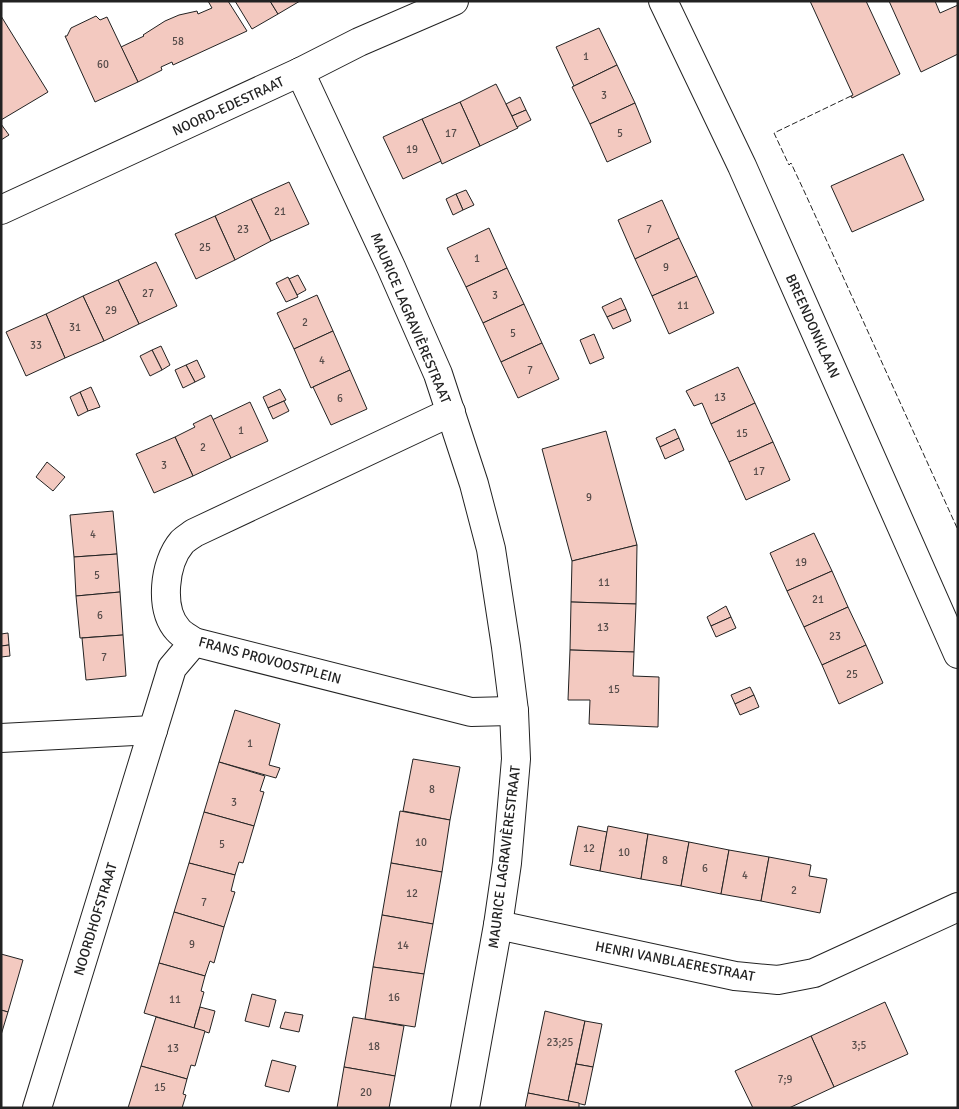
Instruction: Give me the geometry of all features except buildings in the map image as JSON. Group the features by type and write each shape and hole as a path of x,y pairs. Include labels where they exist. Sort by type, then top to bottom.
{"street":[{"name":"NOORD-EDESTRAAT","path":"1,210 300,72 359,42 454,1"},
{"name":"BREENDONKLAAN","path":"663,1 746,175 958,654"},
{"name":"MAURICE LAGRAVIÈRESTRAAT","path":"300,72 392,267 438,374 474,484 491,549 514,711 516,759 507,863 465,1108"},
{"name":"FRANS PROVOOSTPLEIN","path":"451,412 194,532 182,542 175,554 166,579 166,601 169,613 178,630 194,642 471,712 514,711"},
{"name":"NOORDHOFSTRAAT","path":"37,1108 172,668 194,642"},
{"path":"1,738 152,730"},
{"name":"HENRI VANBLAERESTRAAT","path":"498,924 735,976 778,980 814,973 958,907"}],"fence":[{"path":"851,96 774,133 805,193 958,530"}]}
